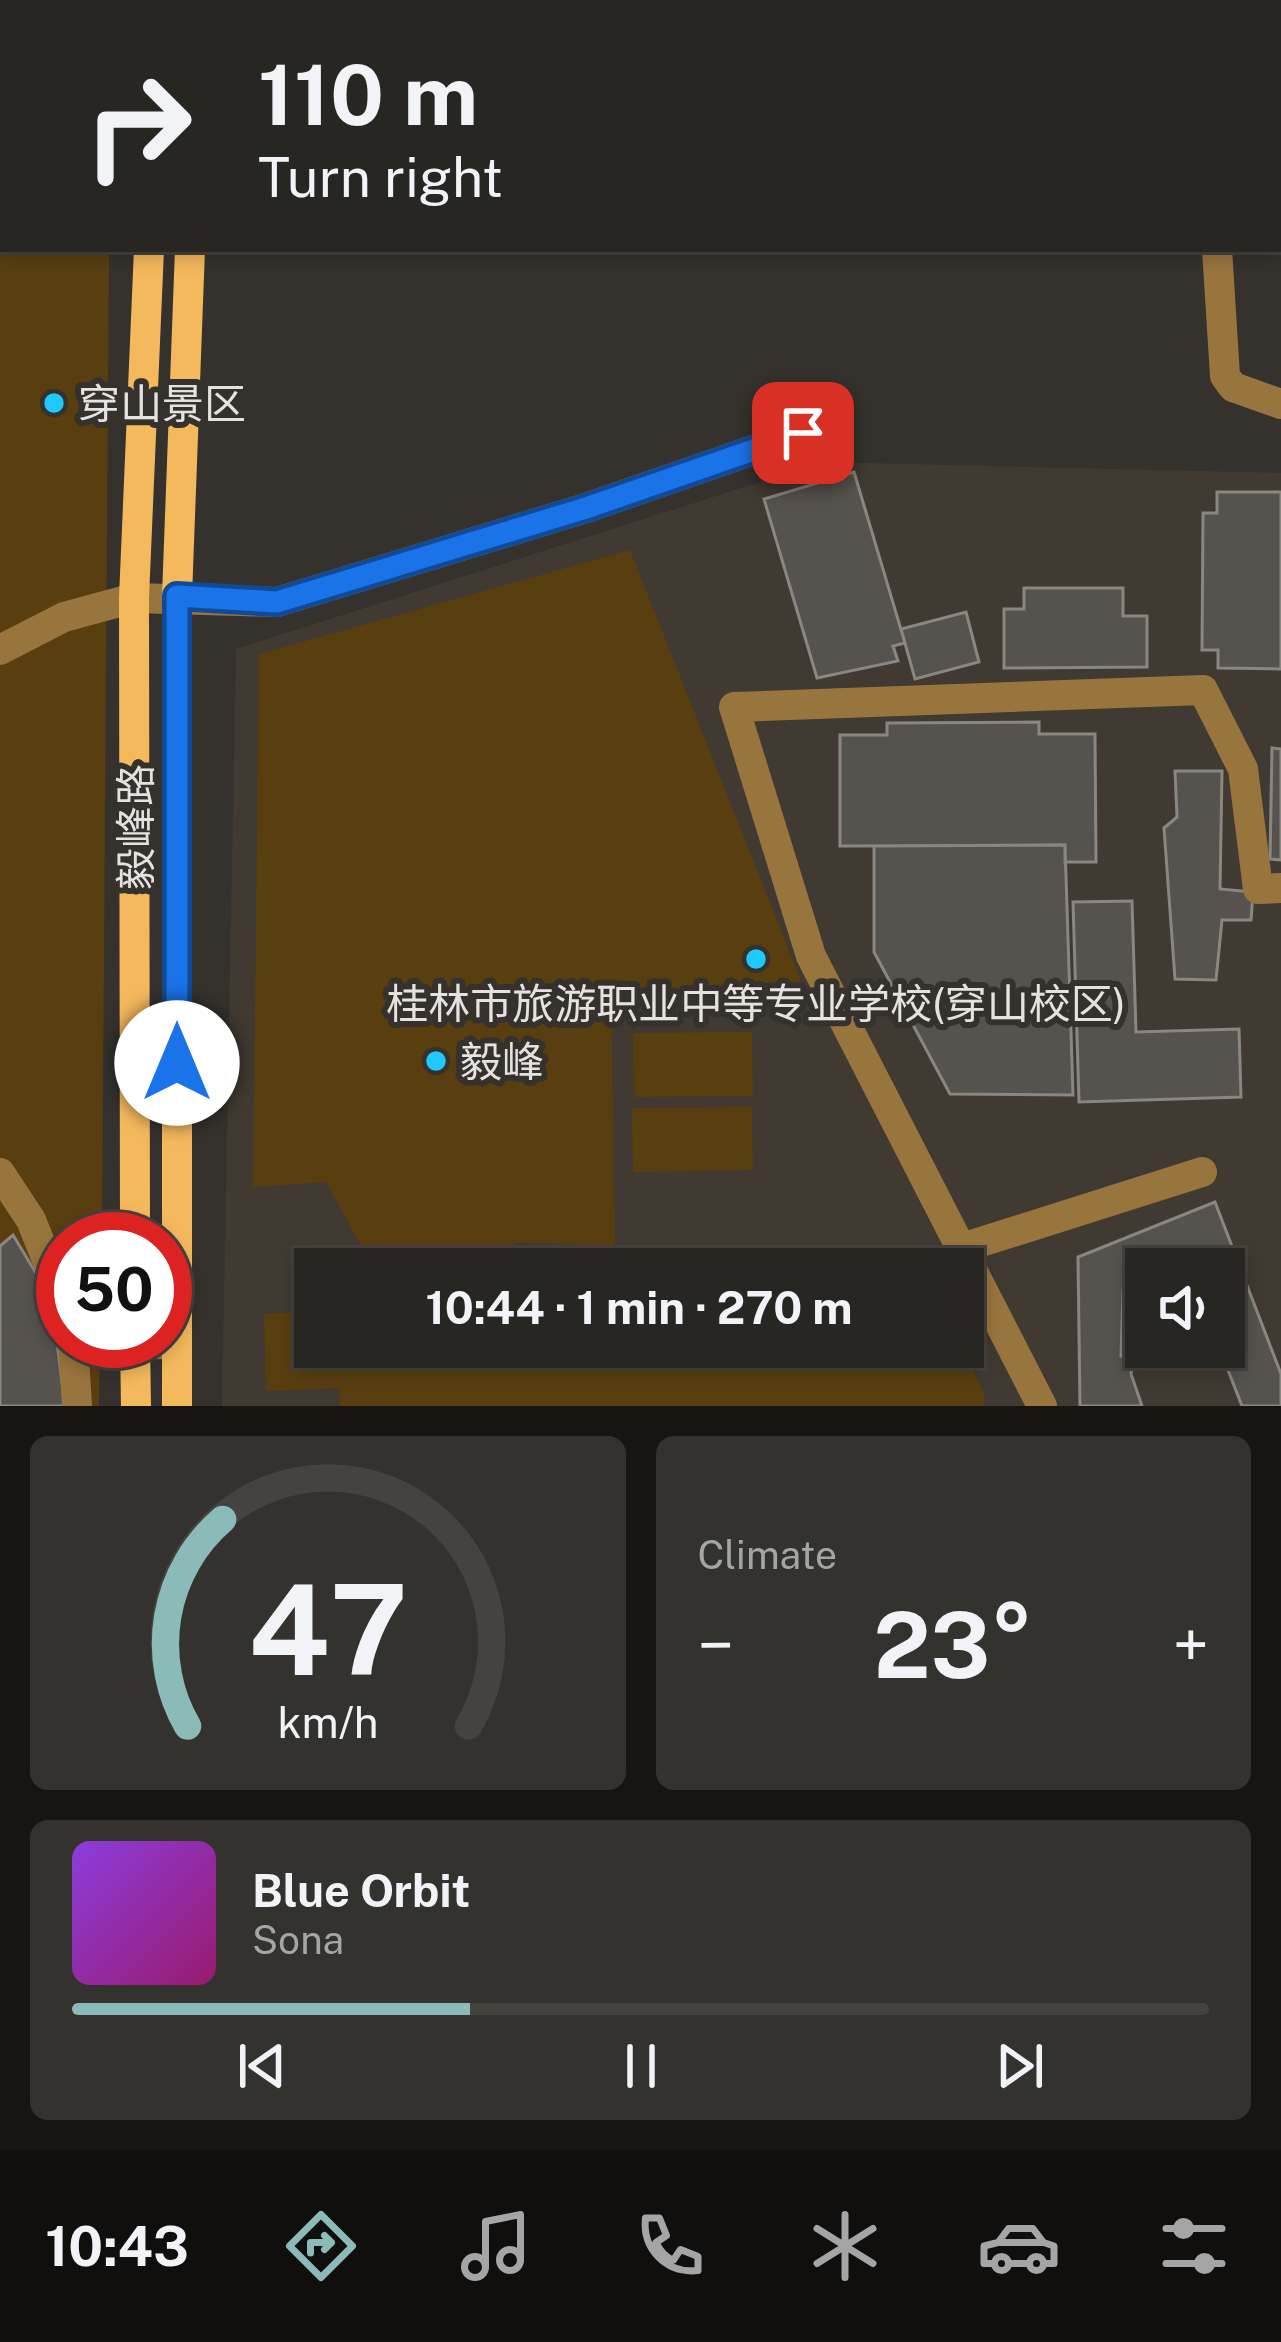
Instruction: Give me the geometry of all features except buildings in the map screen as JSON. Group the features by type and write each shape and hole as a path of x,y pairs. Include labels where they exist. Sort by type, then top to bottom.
{"main road":[{"name":"毅峰路","path":"135,1212 134,598 149,252"},
{"name":"毅峰路","path":"177,1212 177,596 190,252"},
{"path":"135,1368 136,1406"},
{"name":"毅峰路","path":"177,1368 178,1406"}],"street":[{"path":"1217,252 1225,376 1233,387 1281,404"},
{"path":"0,650 64,617 134,598 277,602 586,508 803,433"},
{"path":"1202,1172 962,1248 811,956 734,707 1203,690 1243,769 1258,889 1281,888"},
{"path":"0,1173 36,1232"},
{"path":"984,1291 1042,1406"},
{"path":"75,1368 77,1406"}],"shaded area":[{"path":"0,252 109,252 102,1212 36,1212 36,1368 100,1368 99,1406 0,1406"},
{"name":"桂林市旅游职业中等专业学校(穿山校区)","path":"823,462 1281,473 1281,1406 222,1406 236,649"},
{"path":"630,550 809,1001 611,993 615,1246 518,1243 505,1248 362,1248 326,1182 253,1187 259,654"},
{"path":"752,1032 753,1096 634,1097 633,1033"},
{"path":"752,1107 753,1170 633,1172 632,1108"},
{"path":"294,1312 294,1368 972,1368 984,1392 984,1406 340,1406 339,1388 266,1391 264,1314"}],"place":[{"name":"穿山景区","path":"54,403"},
{"name":"桂林市旅游职业中等专业学校(穿山校区)","path":"756,959"},
{"name":"毅峰","path":"436,1061"}],"route":[{"path":"177,1063 177,596 277,602 586,508 803,433"}]}
